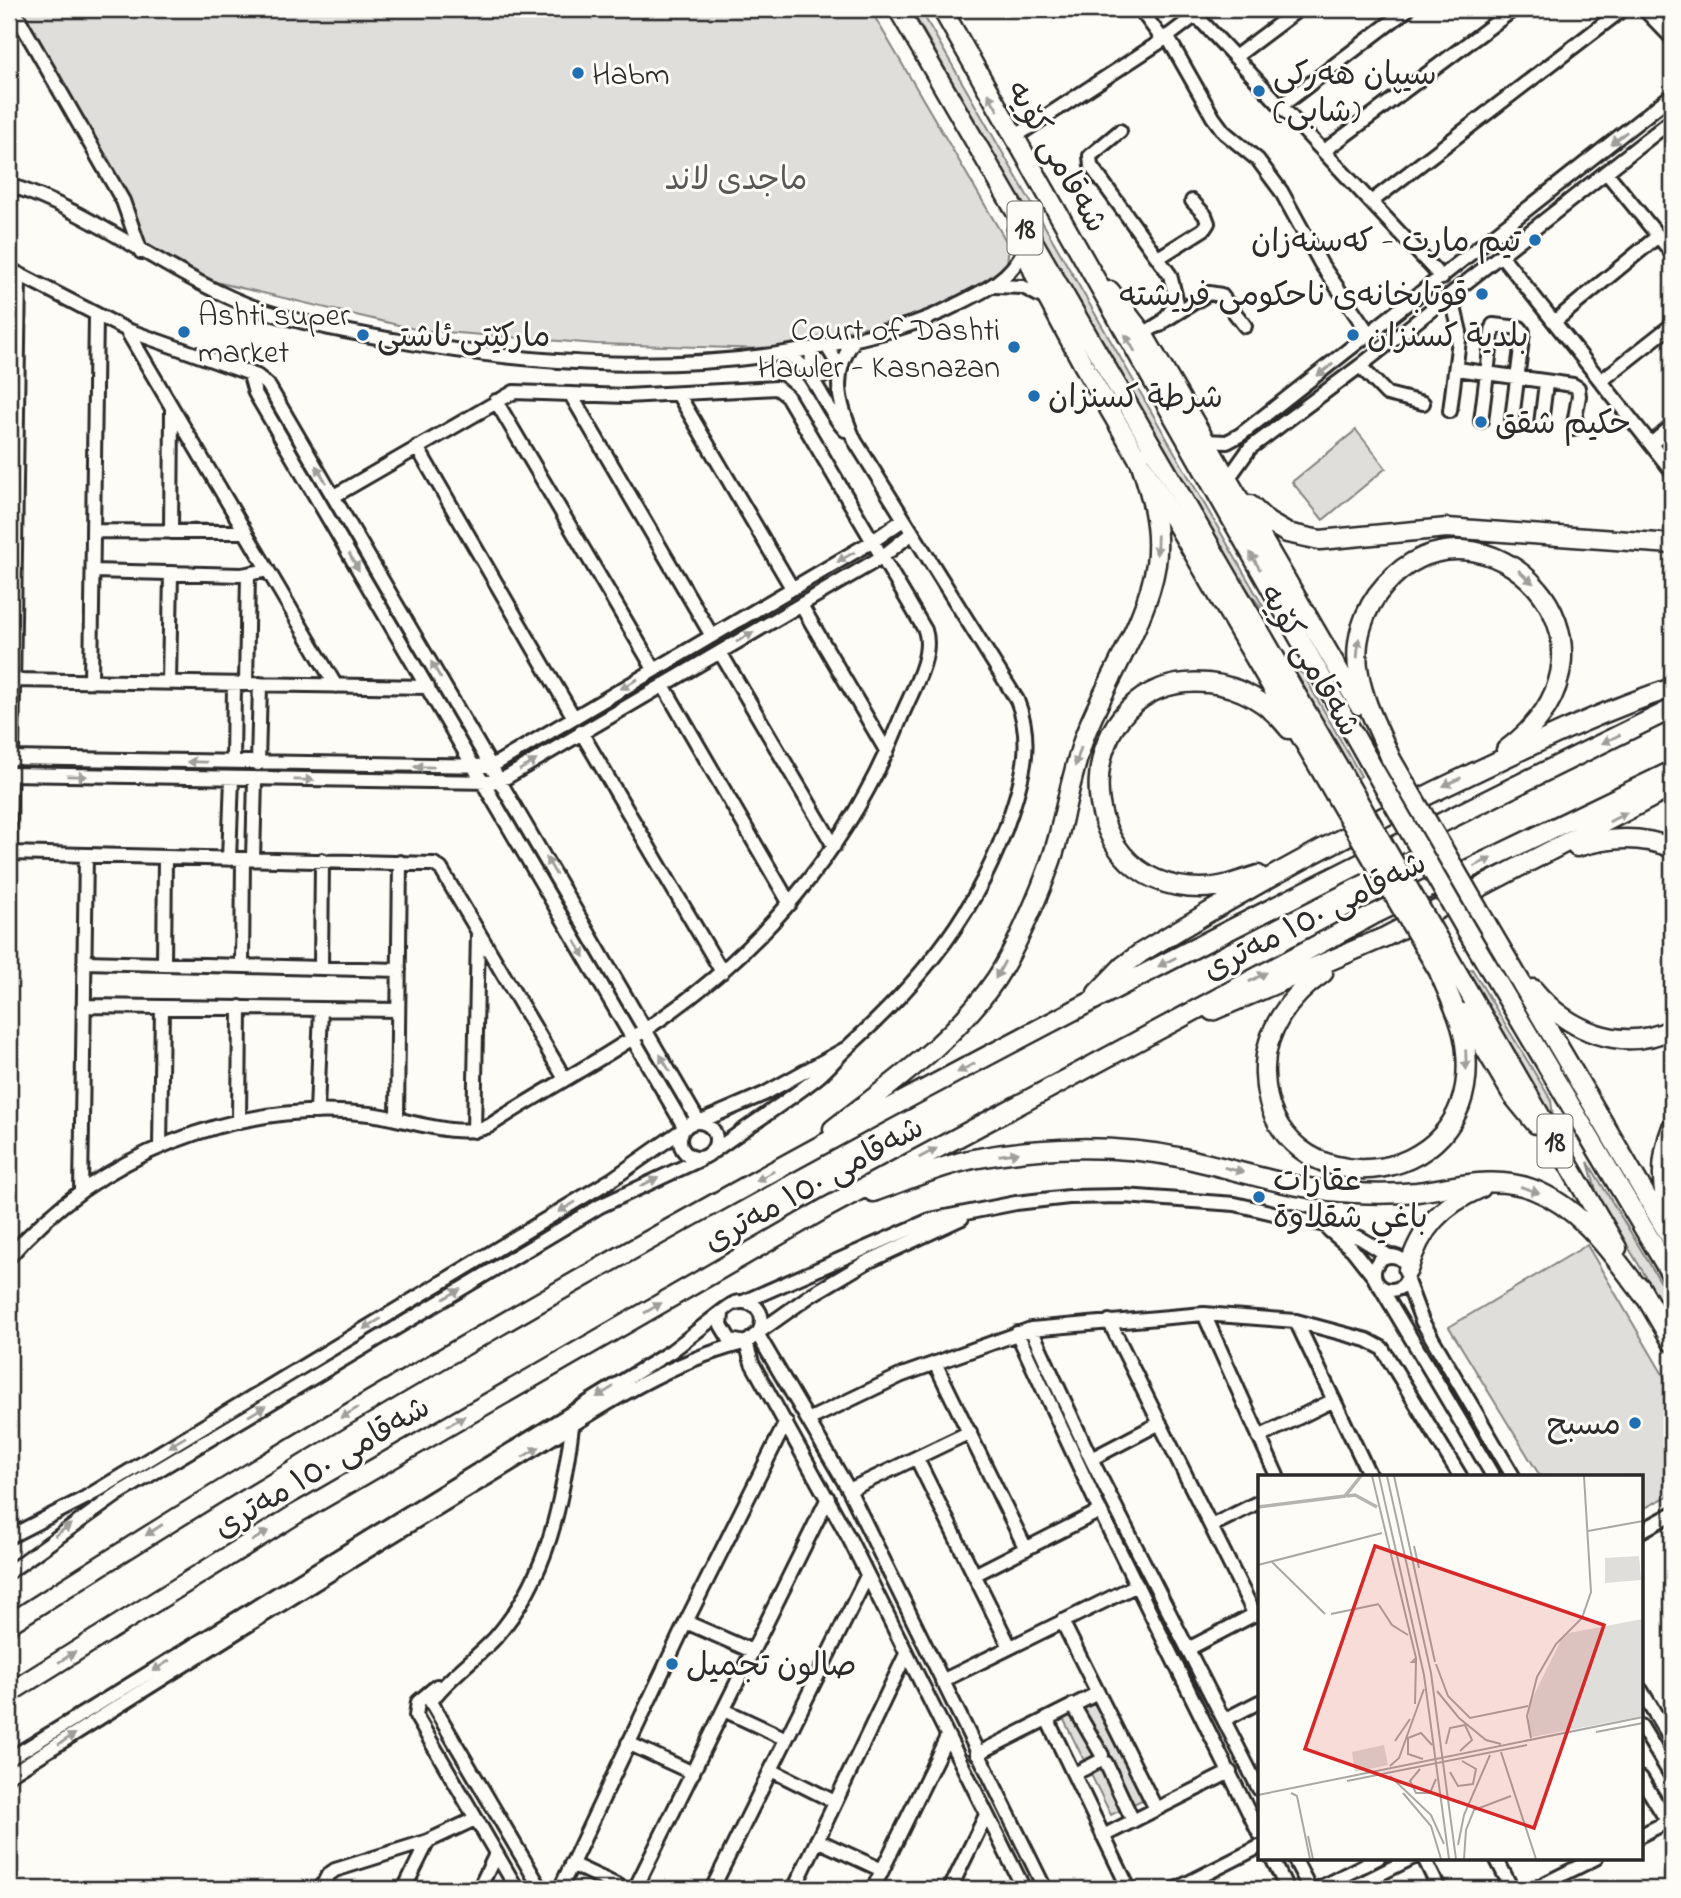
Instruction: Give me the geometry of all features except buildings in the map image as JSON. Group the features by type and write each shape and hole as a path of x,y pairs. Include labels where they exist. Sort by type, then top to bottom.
{"highway":[{"name":"شەقامی کۆیە","path":"898,9 1430,941 1558,1146 1672,1342"},
{"name":"شەقامی کۆیە","path":"944,9 1013,138 1464,926 1672,1276"},
{"path":"1006,195 1024,250 1048,300 1322,772"},
{"path":"1086,266 1119,301 1143,334 1672,1240"},
{"path":"795,1159 927,1056 969,1014 998,976 1030,909 1057,841 1071,779 1093,716 1153,581 1157,530 1151,496 1138,455"},
{"path":"1229,482 1268,522 1287,533 1309,538 1332,540 1447,528 1672,544"},
{"path":"1391,759 1365,697 1358,672 1357,655 1363,621 1379,591 1403,569 1432,555 1464,551 1498,558 1529,578 1551,607 1562,642 1560,675 1549,705 1519,740 1479,769"},
{"path":"1292,865 1213,887 1188,887 1153,876 1122,852 1107,829 1097,790 1101,755 1117,724 1146,699 1183,684 1210,683 1250,695 1273,711 1322,772 1342,789"},
{"path":"1086,1004 1132,959 1292,865 1479,769 1600,714 1672,688"},
{"name":"شەقامی ١٥٠ مەتری","path":"9,1624 170,1520 438,1360 795,1159 1346,869 1672,709"},
{"name":"شەقامی ١٥٠ مەتری","path":"9,1693 296,1514 826,1208 1373,915 1672,771"},
{"path":"1113,1054 1359,949 1537,860 1672,787"},
{"path":"1537,860 1608,839 1641,839 1672,848"},
{"path":"1359,949 1312,981 1293,999 1273,1031 1264,1063 1265,1085 1280,1126 1294,1143 1312,1156 1338,1167 1366,1171 1405,1162 1435,1143 1457,1114 1466,1084 1466,1046 1461,1024 1439,972 1430,941"},
{"path":"1500,947 1548,1006 1580,1028 1607,1037 1636,1039 1672,1029"},
{"path":"1439,972 1513,1096 1558,1146"},
{"path":"1672,1127 1662,1174 1665,1201 1672,1226"},
{"path":"826,1208 970,1159 1039,1150 1098,1150 1181,1157 1280,1182 1346,1193 1391,1194 1493,1182 1531,1189 1580,1216 1645,1297"},
{"path":"1408,1275 1420,1237 1434,1217 1463,1196 1493,1182"}],"street":[{"path":"13,9 123,201 141,252"},
{"path":"1140,9 1165,38 1224,132 1258,160 1281,191 1321,264 1370,335"},
{"path":"1235,57 1299,9"},
{"path":"1281,106 1408,9"},
{"path":"1324,151 1514,9"},
{"path":"1371,202 1623,9"},
{"path":"1644,9 1672,38"},
{"path":"1013,138 1165,38 1196,11 1235,57 1442,278"},
{"path":"1205,441 1220,443 1234,439 1370,335 1672,95"},
{"path":"1229,482 1250,448 1360,366 1668,123 1672,138"},
{"path":"1119,131 1090,156 1091,166 1170,275 1177,303 1160,325"},
{"path":"1606,172 1672,253"},
{"path":"9,185 61,206 188,279 263,310 315,325 515,359 615,364 709,362 812,349 921,321 993,286 1011,270 1024,250"},
{"path":"1158,258 1204,229 1208,223 1205,215 1192,201"},
{"path":"1554,321 1658,236"},
{"path":"1501,255 1672,471"},
{"path":"714,1150 716,1135 709,1126 699,1122 492,766 268,385 250,375 127,330 14,272 11,758 474,768 492,766 873,541 903,520"},
{"path":"993,286 1023,287 1048,300"},
{"path":"1143,334 1205,294 1214,293 1221,295 1245,326"},
{"path":"1450,411 1457,369 1460,318 1451,295"},
{"path":"92,681 96,315"},
{"path":"1601,381 1672,325"},
{"path":"1481,421 1492,326 1520,328 1523,332 1512,419"},
{"path":"127,330 336,686"},
{"path":"855,339 840,368 839,398 855,441"},
{"path":"826,345 840,368"},
{"path":"811,374 812,349"},
{"path":"9,1572 118,1494 588,1213 701,1159 811,1082 905,994 960,922 999,846 1026,758 1026,728 1017,700 855,441 830,411 811,374 788,354"},
{"path":"1360,366 1387,394 1423,403"},
{"path":"811,374 823,376 840,368"},
{"path":"1457,369 1573,385 1578,388 1580,396 1573,429"},
{"path":"250,375 255,393 685,1128"},
{"path":"1541,424 1546,383"},
{"path":"9,1257 47,1219 81,1191 160,1147 239,1122 317,1112 397,1117 456,1131 474,1131 489,1126 646,1030 722,972 790,904 834,846 887,752 928,644 925,629 783,391 773,387 678,394 571,395 519,391 496,401 334,496"},
{"path":"678,394 792,588"},
{"path":"571,395 712,636"},
{"path":"496,401 654,669"},
{"path":"171,531 173,408"},
{"path":"1651,443 1672,426"},
{"path":"417,447 573,716"},
{"path":"94,531 245,532"},
{"path":"9,848 10,774 484,783 500,780 882,557 912,533"},
{"path":"93,571 248,575 268,570"},
{"path":"169,682 171,573"},
{"path":"233,762 248,575"},
{"path":"801,605 887,752"},
{"path":"720,652 834,846"},
{"path":"13,680 428,687"},
{"path":"258,764 260,684"},
{"path":"663,685 790,904"},
{"path":"581,732 722,972"},
{"path":"229,859 232,778"},
{"path":"242,966 255,779"},
{"path":"9,853 400,862 438,866 565,1079"},
{"path":"81,1191 86,855"},
{"path":"163,964 165,857"},
{"path":"321,968 322,860"},
{"path":"397,1117 400,862"},
{"path":"474,1131 478,932"},
{"path":"84,962 399,970"},
{"path":"83,1006 398,1010"},
{"path":"160,1147 162,1007"},
{"path":"239,1122 240,1007"},
{"path":"317,1112 321,1009"},
{"path":"9,1537 85,1498 601,1186 685,1128 771,1091 845,1049"},
{"path":"685,1128 680,1138 682,1149 690,1157 701,1159"},
{"path":"9,1759 670,1352 722,1314 731,1304 822,1270 909,1227 975,1212 1069,1197 1124,1196 1235,1205 1313,1222 1353,1235 1403,1261 1422,1321 1512,1475"},
{"path":"9,1775 367,1550 572,1427 674,1368 744,1343 811,1295 867,1262 975,1212"},
{"path":"1313,1222 1343,1241 1377,1282 1492,1475"},
{"path":"1377,1282 1379,1261 1389,1256"},
{"path":"1377,1282 1393,1290 1408,1275"},
{"path":"743,1301 760,1313 759,1334 849,1490 1045,1889"},
{"path":"722,1314 723,1331 730,1340 744,1343"},
{"path":"810,1419 935,1363 1031,1329 1109,1321 1175,1319 1204,1314 1297,1321 1367,1340 1382,1348 1459,1475"},
{"path":"1204,1314 1277,1475"},
{"path":"1109,1321 1211,1527 1257,1613 1188,1649"},
{"path":"1297,1321 1370,1475"},
{"path":"1031,1329 1091,1459 1258,1787"},
{"path":"1017,1333 1100,1511 1258,1831"},
{"path":"744,1343 752,1363 828,1499 1024,1889"},
{"path":"935,1363 1026,1549"},
{"path":"1259,1437 1334,1400"},
{"path":"560,1889 686,1622 786,1422"},
{"path":"1091,1459 1160,1423"},
{"path":"541,1889 432,1707 434,1696 475,1660 520,1604 536,1575 558,1513 572,1427"},
{"path":"849,1490 970,1433"},
{"path":"917,1459 1010,1647"},
{"path":"635,1889 828,1499"},
{"path":"1211,1527 1258,1503"},
{"path":"974,1575 1100,1511"},
{"path":"1642,1530 1672,1514"},
{"path":"712,1889 867,1576"},
{"path":"942,1681 1137,1584"},
{"path":"1062,1621 1156,1809"},
{"path":"686,1622 752,1651"},
{"path":"794,1889 906,1654"},
{"path":"475,1660 422,1697 416,1708 419,1725 517,1889"},
{"path":"1642,1692 1672,1742"},
{"path":"977,1754 1098,1693"},
{"path":"1224,1720 1258,1703"},
{"path":"1073,1706 1104,1759 1133,1821"},
{"path":"724,1710 786,1739"},
{"path":"419,1725 438,1715"},
{"path":"1047,1719 1129,1889"},
{"path":"873,1889 947,1737"},
{"path":"1644,1740 1672,1777"},
{"path":"628,1743 693,1773"},
{"path":"1074,1774 1126,1748"},
{"path":"771,1770 835,1802"},
{"path":"1103,1836 1230,1772"},
{"path":"1642,1780 1670,1826 1642,1835"},
{"path":"950,1889 986,1815"},
{"path":"321,1889 328,1875 335,1870 428,1841 475,1819"},
{"path":"817,1840 882,1870"},
{"path":"404,1889 428,1841"},
{"path":"1176,1889 1192,1886 1258,1848"},
{"path":"479,1889 496,1854"},
{"path":"1273,1860 1287,1889"},
{"path":"1295,1860 1310,1889"},
{"path":"1317,1889 1374,1860"},
{"path":"1350,1889 1408,1860"},
{"path":"1425,1860 1440,1889"},
{"path":"1497,1860 1512,1889"},
{"path":"1534,1889 1592,1860"},
{"path":"571,1864 625,1889"}],"green space":[{"name":"ماجدی لاند","path":"15,9 870,9 1009,246 1006,271 923,314 767,349 597,344 419,330 216,282 145,244"},
{"path":"911,9 920,9 1275,627 1229,564"},
{"path":"1356,430 1386,468 1323,520 1292,482"},
{"path":"1290,666 1303,674 1361,776 1355,780"},
{"path":"1472,969 1551,1100 1554,1124 1466,972"},
{"path":"1588,1162 1672,1301 1672,1320 1598,1197"},
{"path":"1587,1245 1672,1390 1672,1494 1642,1509 1642,1475 1539,1475 1449,1327"},
{"path":"1097,1701 1146,1798 1111,1815 1063,1718"}],"place":[{"name":"Habm","path":"578,73"},
{"name":"سیپان هەرکی (شابی)","path":"1259,91"},
{"name":"تیم مارت - کەسنەزان","path":"1535,240"},
{"name":"قوتابخانەی ناحکومی فریشتە","path":"1482,294"},
{"name":"Ashti super market","path":"184,332"},
{"name":"مارکێتی ئاشتی","path":"363,335"},
{"name":"بلدية كسنزان","path":"1353,335"},
{"name":"Court of Dashti Hawler - Kasnazan","path":"1014,347"},
{"name":"شرطة كسنزان","path":"1034,396"},
{"name":"حكيم شقق","path":"1481,422"},
{"name":"عقارات باغي شقلاوة","path":"1259,1197"},
{"name":"مسبح","path":"1635,1423"},
{"name":"صالون تجميل","path":"672,1664"}]}
